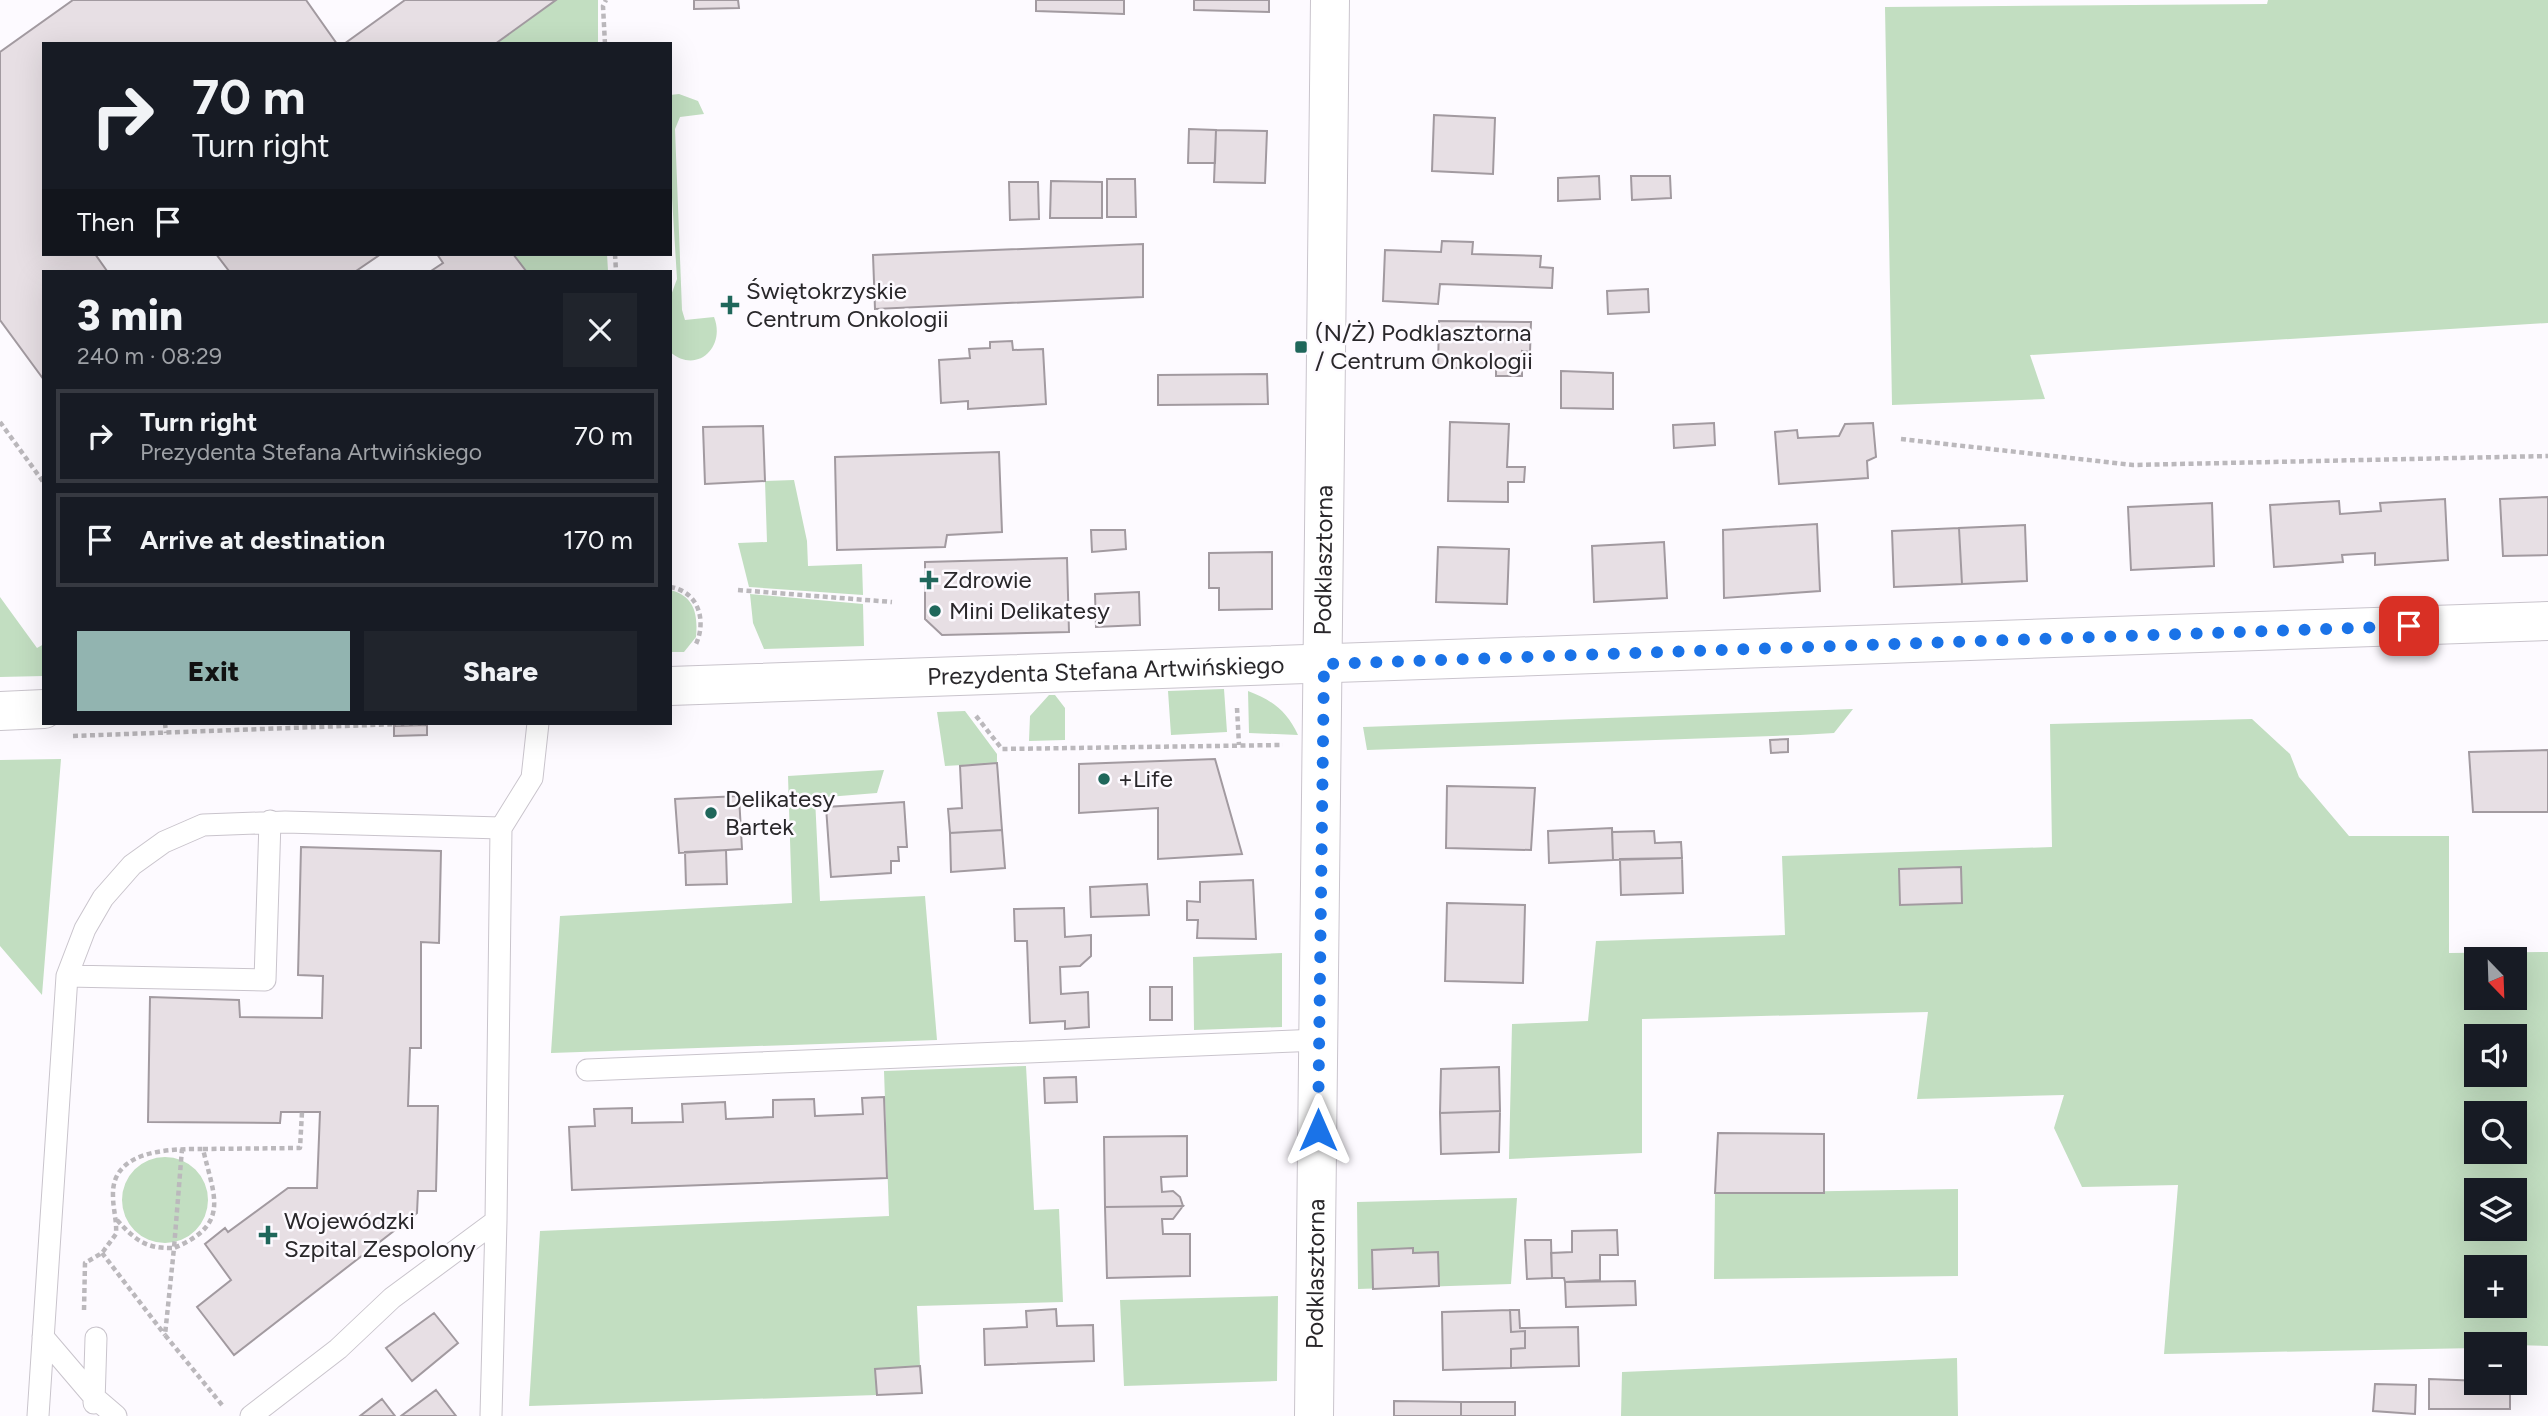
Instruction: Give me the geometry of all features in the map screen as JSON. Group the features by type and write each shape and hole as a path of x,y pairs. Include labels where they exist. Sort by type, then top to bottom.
{"street":[{"name":"Podklasztorna","path":"1314,1416 1330,0"},
{"name":"Prezydenta Stefana Artwińskiego","path":"672,686 2548,621"},
{"path":"0,711 42,720"}],"lane":[{"path":"491,1416 501,828 532,778 538,725"},
{"path":"38,1416 67,976 85,929 103,898 132,865 164,842 203,825 270,821 501,828"},
{"path":"67,976 265,979 270,821"},
{"path":"587,1070 1319,1040"},
{"path":"251,1416 338,1349 392,1298 496,1221"},
{"path":"43,1337 94,1407 116,1416"},
{"path":"94,1407 96,1338"}],"path":[{"path":"605,42 603,6 606,0"},
{"path":"0,422 42,480"},
{"path":"1901,439 2133,465 2548,456"},
{"path":"672,588 685,592 700,612 699,638 690,652"},
{"path":"738,590 892,602"},
{"path":"1236,701 1239,745"},
{"path":"973,713 1002,749 1296,745"},
{"path":"83,725 166,733 373,725"},
{"path":"165,725 166,733"},
{"path":"96,1338 83,1338 85,1263 102,1253 116,1234 117,1220 112,1194 118,1177 130,1161 156,1149 300,1149 302,1112"},
{"path":"165,1335 182,1149"},
{"path":"117,1220 133,1238 156,1249 174,1248 204,1232 215,1205 203,1149"},
{"path":"102,1253 221,1403"}],"green space":[{"path":"556,0 598,0 598,42 498,42"},
{"path":"2268,0 2548,0 2548,323 2030,355 2045,399 1892,405 1885,7 2267,4"},
{"path":"679,94 698,101 704,114 680,117 675,129 682,310 685,320 714,317 717,328 716,338 707,354 690,360 672,353 672,293 677,279 672,198 672,95"},
{"path":"515,256 607,256 608,270 525,270"},
{"path":"794,480 807,541 808,566 862,564 863,595 749,587 738,543 767,542 765,481"},
{"path":"672,591 690,602 695,614 696,637 684,652 672,652"},
{"path":"750,594 863,604 864,646 764,649 753,623"},
{"path":"0,597 37,648 42,645 42,676 0,677"},
{"path":"1224,689 1227,732 1171,735 1168,691"},
{"path":"1248,691 1278,707 1298,735 1249,733"},
{"path":"1049,695 1055,695 1065,708 1065,740 1029,741 1030,716"},
{"path":"1853,709 1834,733 1800,735 1367,750 1363,727"},
{"path":"965,711 997,754 997,763 945,766 937,712"},
{"path":"2252,719 2290,754 2299,777 2349,836 2449,836 2449,953 2464,953 2464,1010 2527,1010 2527,952 2548,952 2548,1346 2527,1345 2527,1332 2464,1332 2464,1348 2164,1354 2178,1185 2082,1187 2054,1128 2064,1095 1917,1099 1928,1012 1642,1019 1642,1153 1509,1159 1512,1024 1588,1021 1596,941 1785,935 1782,856 2052,847 2050,724"},
{"path":"61,759 42,995 0,946 0,760"},
{"path":"884,770 877,793 815,798 820,901 925,896 937,1040 551,1053 560,916 792,903 788,776"},
{"path":"1282,953 1282,1027 1194,1030 1193,957"},
{"path":"1026,1066 1034,1210 1059,1209 1063,1302 917,1306 920,1366 875,1369 877,1395 529,1406 540,1231 889,1216 884,1071"},
{"path":"165,1157 189,1164 201,1176 208,1200 201,1224 189,1236 165,1243 141,1236 129,1224 122,1200 129,1176 141,1164"},
{"path":"1958,1189 1958,1276 1714,1279 1715,1193"},
{"path":"1517,1198 1511,1284 1358,1289 1357,1202"},
{"path":"1278,1296 1277,1381 1124,1386 1120,1300"},
{"path":"1957,1358 1958,1416 1621,1416 1622,1372"}],"building":[{"path":"73,0 306,0 336,42 42,42 42,256 96,256 106,270 42,270 42,377 0,320 0,52"},
{"path":"405,0 556,0 498,42 347,42"},
{"path":"694,0 738,0 739,8 694,9"},
{"path":"1036,0 1124,0 1124,14 1036,11"},
{"path":"1194,0 1269,0 1269,12 1194,10"},
{"path":"1434,115 1495,118 1493,174 1432,171"},
{"path":"1189,129 1216,130 1215,163 1188,163"},
{"path":"1216,130 1267,131 1265,183 1214,182"},
{"path":"1599,176 1600,199 1558,201 1558,178"},
{"path":"1631,176 1670,176 1671,198 1632,200"},
{"path":"1107,179 1135,179 1136,217 1107,217"},
{"path":"1051,181 1102,182 1102,218 1050,218"},
{"path":"1009,182 1038,182 1039,219 1010,220"},
{"path":"1442,241 1473,242 1472,254 1541,256 1540,267 1553,268 1552,288 1440,284 1438,304 1383,301 1385,250 1441,252"},
{"path":"1143,244 1143,297 875,309 873,255"},
{"path":"218,256 378,256 357,270 228,270"},
{"path":"438,256 515,256 525,270 432,270 443,263"},
{"path":"1648,289 1649,312 1608,314 1607,291"},
{"path":"1439,321 1531,322 1530,352 1522,351 1522,376 1496,376 1496,368 1438,368"},
{"path":"1012,341 1013,350 1043,349 1046,404 968,409 968,401 941,403 939,360 970,358 969,349 990,348 990,342"},
{"path":"1561,371 1613,373 1613,409 1561,408"},
{"path":"1267,374 1268,404 1158,405 1158,375"},
{"path":"1450,422 1509,424 1507,467 1525,467 1524,482 1508,482 1508,502 1448,501"},
{"path":"1714,423 1715,445 1674,448 1673,425"},
{"path":"1873,423 1876,457 1867,461 1868,478 1779,484 1775,432 1797,430 1798,438 1839,436 1845,424"},
{"path":"763,426 765,481 705,484 703,427"},
{"path":"999,452 1002,532 947,535 945,547 837,550 835,457"},
{"path":"2548,497 2548,555 2503,556 2500,499"},
{"path":"2445,499 2448,560 2375,565 2375,553 2342,555 2343,562 2274,567 2270,505 2339,501 2340,514 2381,511 2380,503"},
{"path":"2212,503 2214,566 2131,570 2128,507"},
{"path":"1817,524 1820,591 1724,598 1723,530"},
{"path":"2025,525 2027,581 1962,584 1959,528"},
{"path":"1959,528 1962,584 1894,587 1892,531"},
{"path":"1091,530 1125,530 1126,549 1092,552"},
{"path":"1664,542 1667,598 1594,602 1592,546"},
{"path":"1438,547 1509,549 1507,604 1436,602"},
{"path":"1272,552 1272,609 1219,610 1219,588 1209,588 1209,553"},
{"path":"1067,558 1069,632 942,635 925,619 925,562"},
{"path":"1139,592 1140,625 1096,627 1095,594"},
{"path":"427,725 427,735 394,736 394,726"},
{"path":"1788,739 1788,752 1771,753 1770,740"},
{"path":"2548,750 2548,812 2473,812 2469,752"},
{"path":"1215,759 1242,854 1158,859 1158,808 1079,813 1079,764"},
{"path":"997,763 1002,830 950,833 948,809 962,808 960,766"},
{"path":"1447,786 1535,788 1531,850 1446,848"},
{"path":"739,796 742,849 679,853 675,799"},
{"path":"904,802 907,847 898,847 899,861 891,861 891,873 831,877 826,807"},
{"path":"1612,828 1613,860 1549,863 1548,831"},
{"path":"1002,830 1005,868 951,872 950,833"},
{"path":"1654,831 1655,843 1681,842 1682,858 1613,860 1612,832"},
{"path":"301,847 441,851 439,943 421,942 421,1048 410,1048 408,1106 438,1106 436,1191 418,1191 417,1213 234,1355 197,1307 231,1280 205,1244 225,1228 228,1232 288,1188 317,1188 320,1112 281,1112 280,1123 148,1122 150,997 239,1000 240,1017 322,1018 323,976 298,975"},
{"path":"726,850 727,884 686,885 685,852"},
{"path":"1682,858 1683,893 1621,895 1620,859"},
{"path":"1961,867 1962,903 1900,905 1899,869"},
{"path":"1253,880 1256,939 1197,938 1198,920 1187,920 1187,901 1200,902 1200,882"},
{"path":"1147,884 1149,915 1091,917 1090,887"},
{"path":"1447,903 1525,905 1523,983 1445,981"},
{"path":"1064,908 1065,937 1091,935 1091,956 1080,966 1060,967 1061,994 1088,992 1089,1027 1065,1029 1065,1021 1030,1023 1027,941 1015,941 1014,909"},
{"path":"1150,987 1172,987 1172,1020 1150,1020"},
{"path":"1499,1067 1500,1111 1440,1113 1441,1069"},
{"path":"1076,1077 1077,1102 1045,1103 1044,1078"},
{"path":"884,1097 887,1178 572,1190 569,1127 595,1126 594,1109 632,1108 632,1123 683,1122 682,1104 725,1102 726,1119 773,1117 773,1100 814,1099 815,1116 863,1114 862,1098"},
{"path":"1500,1111 1499,1152 1441,1154 1440,1113"},
{"path":"1718,1133 1824,1134 1824,1193 1715,1193"},
{"path":"1187,1136 1187,1176 1161,1177 1162,1192 1173,1191 1180,1197 1183,1206 1105,1207 1104,1137"},
{"path":"1183,1206 1173,1219 1162,1219 1163,1234 1190,1234 1190,1276 1107,1278 1105,1207"},
{"path":"1617,1230 1618,1255 1600,1255 1600,1280 1565,1282 1564,1278 1552,1278 1551,1253 1572,1252 1572,1231"},
{"path":"1525,1240 1551,1240 1552,1278 1527,1279"},
{"path":"1413,1248 1413,1253 1438,1252 1439,1286 1373,1289 1372,1250"},
{"path":"1635,1281 1636,1305 1566,1307 1565,1282"},
{"path":"1056,1309 1057,1326 1093,1325 1094,1361 985,1365 984,1329 1027,1327 1026,1311"},
{"path":"1510,1310 1519,1310 1520,1328 1578,1327 1579,1366 1511,1368 1511,1349 1525,1348 1525,1331 1511,1332"},
{"path":"1510,1310 1511,1332 1525,1331 1525,1348 1511,1349 1511,1368 1443,1370 1442,1312"},
{"path":"434,1313 458,1343 412,1381 386,1348"},
{"path":"920,1366 922,1393 877,1395 875,1369"},
{"path":"2429,1379 2464,1380 2464,1395 2510,1395 2510,1409 2429,1409"},
{"path":"2375,1384 2416,1385 2415,1414 2373,1411"},
{"path":"436,1390 456,1416 401,1416"},
{"path":"382,1399 395,1416 360,1416"},
{"path":"1394,1401 1461,1402 1461,1416 1394,1416"},
{"path":"1461,1402 1515,1402 1515,1416 1461,1416"}],"place":[{"name":"Świętokrzyskie Centrum Onkologii","path":"730,305"},
{"name":"(N/Ż) Podklasztorna / Centrum Onkologii","path":"1301,347"},
{"name":"Zdrowie","path":"929,580"},
{"name":"Mini Delikatesy","path":"935,611"},
{"name":"+Life","path":"1104,779"},
{"name":"Delikatesy Bartek","path":"711,813"},
{"name":"Wojewódzki Szpital Zespolony","path":"268,1235"}],"route":[{"path":"1318,1130 1324,664 2409,626"}]}
